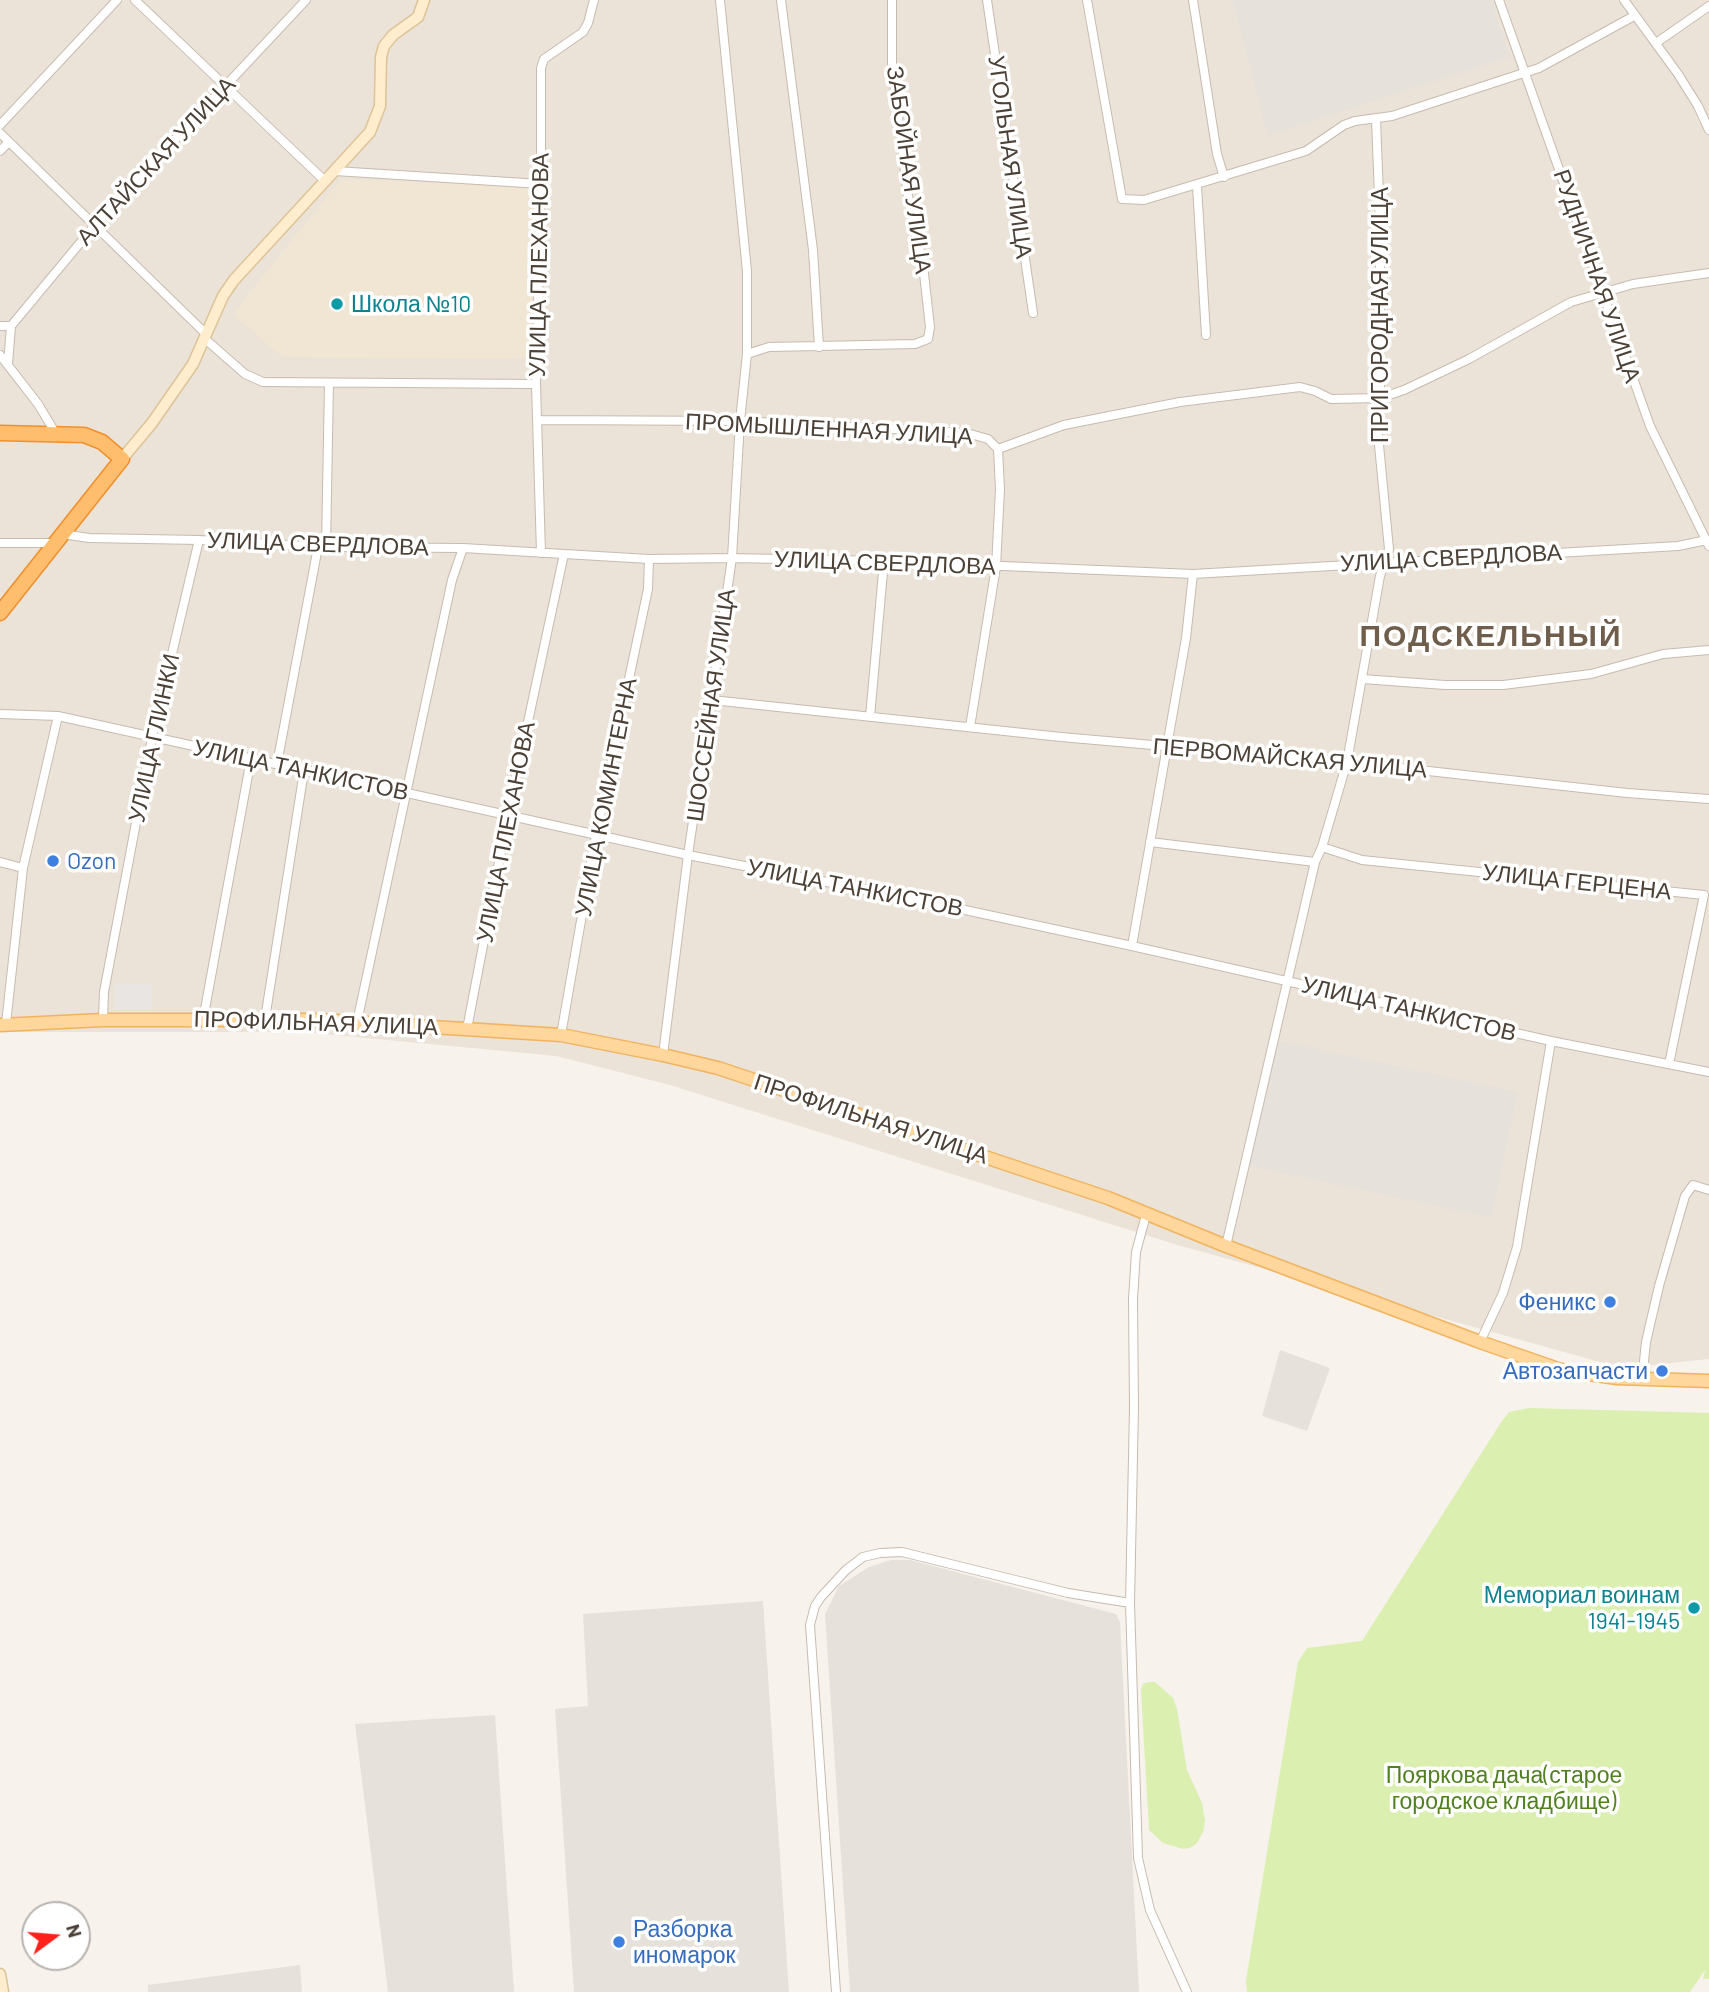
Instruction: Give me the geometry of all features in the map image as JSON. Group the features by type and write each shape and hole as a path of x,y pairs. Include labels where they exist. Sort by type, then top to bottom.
{"highway":[{"path":"0,433 94,438 122,459 0,613"}],"main road":[{"name":"ПРОФИЛЬНАЯ УЛИЦА","path":"3,1024 265,1019 467,1028 561,1035 663,1055 718,1068 1108,1198 1226,1246 1561,1370 1591,1376 1642,1380 1709,1381"}],"street":[{"path":"0,125 117,0"},
{"path":"135,0 325,181"},
{"name":"АЛТАЙСКАЯ УЛИЦА","path":"11,326 95,225 306,0"},
{"path":"122,459 193,364 223,296 234,281 361,144 377,118 380,106 381,57 384,46 393,35 418,17 424,0"},
{"name":"УЛИЦА ПЛЕХАНОВА","path":"541,553 536,384 541,68 544,59 583,32 594,0"},
{"name":"ШОССЕЙНАЯ УЛИЦА","path":"663,1055 688,855 733,558 740,421 747,354 746,262 720,0"},
{"path":"747,354 769,347 819,347 813,250 781,0"},
{"name":"ЗАБОЙНАЯ УЛИЦА","path":"819,347 915,344 928,339 930,327 923,265 908,196 892,68 892,0"},
{"name":"УГОЛЬНАЯ УЛИЦА","path":"987,0 1033,313"},
{"path":"1087,0 1122,199 1144,200 1306,151 1344,125 1355,121 1392,116 1554,62 1634,16"},
{"path":"1194,0 1217,154 1224,177"},
{"name":"РУДНИЧНАЯ УЛИЦА","path":"1499,0 1650,426 1705,524 1708,543"},
{"path":"1624,0 1678,74 1709,130"},
{"path":"1656,43 1709,6"},
{"name":"ПРИГОРОДНАЯ УЛИЦА","path":"1226,1246 1315,862 1347,762 1380,576 1389,549 1376,414 1380,398 1380,173 1376,119"},
{"path":"0,132 8,143 95,225 205,336 254,379 263,382 329,384 536,384"},
{"path":"0,151 8,143"},
{"path":"335,171 541,184"},
{"path":"1197,186 1206,335"},
{"name":"ПРОМЫШЛЕННАЯ УЛИЦА","path":"538,420 740,421 967,433 988,439 998,449 1064,425 1180,402 1300,387 1331,399 1380,398 1404,390 1469,359 1571,302 1633,284 1709,273"},
{"path":"0,326 11,326 8,364"},
{"path":"0,355 38,404 56,434"},
{"path":"277,764 322,547 329,384"},
{"path":"970,727 996,567 1000,489 998,449"},
{"name":"УЛИЦА СВЕРДЛОВА","path":"0,543 59,538 199,540 322,547 463,548 649,559 884,561 1193,573 1708,543"},
{"name":"УЛИЦА ГЛИНКИ","path":"103,1020 104,992 152,737 199,540"},
{"path":"357,1023 452,580 463,548"},
{"name":"УЛИЦА ПЛЕХАНОВА","path":"467,1028 508,815 564,554"},
{"name":"УЛИЦА КОМИНТЕРНА","path":"561,1035 596,835 648,589 649,559"},
{"path":"870,717 884,561"},
{"path":"1132,946 1185,638 1193,573"},
{"path":"1362,679 1445,685 1503,685 1591,674 1664,654 1709,650"},
{"name":"ПЕРВОМАЙСКАЯ УЛИЦА","path":"712,700 1709,799"},
{"name":"УЛИЦА ТАНКИСТОВ","path":"0,715 58,716 688,855 914,899 1552,1041 1709,1072"},
{"path":"3,1024 23,868 58,716"},
{"path":"203,1020 251,759"},
{"path":"265,1019 304,772"},
{"path":"1150,842 1315,862"},
{"name":"УЛИЦА ГЕРЦЕНА","path":"1322,847 1362,860 1704,895 1669,1064"},
{"path":"0,862 23,868"},
{"path":"1480,1342 1503,1293 1517,1247 1552,1041"},
{"path":"1642,1380 1646,1342 1658,1286 1685,1195 1693,1185 1709,1190"},
{"path":"1146,1215 1136,1252 1133,1299 1130,1603 1140,1874 1158,1931 1187,1992"},
{"path":"836,1992 810,1625 815,1606 831,1583 863,1557 902,1552 1056,1591 1130,1603"},
{"path":"0,1973 3,1992"}],"shaded area":[{"path":"0,0 1709,0 1709,1359 1622,1368 1174,1244 670,1085 556,1056 303,1032 0,1032"},
{"path":"1232,0 1491,0 1510,57 1268,136"},
{"path":"341,179 537,186 530,359 282,357 236,317 236,310"},
{"path":"115,984 152,984 152,1010 115,1010"},
{"path":"1271,1039 1518,1092 1492,1218 1245,1165"},
{"path":"1280,1350 1330,1368 1307,1431 1262,1416"},
{"path":"891,1560 910,1560 1116,1614 1120,1622 1139,1992 850,1992 825,1614 839,1586 869,1567"},
{"path":"763,1601 789,1992 574,1992 555,1709 588,1706 583,1614"},
{"path":"495,1715 514,1992 388,1992 355,1724"},
{"path":"300,1965 302,1992 148,1992 148,1985"}],"green space":[{"name":"Пояркова дача(старое городское кладбище)","path":"1529,1408 1709,1413 1709,1979 1703,1979 1705,1970 1690,1992 1247,1992 1246,1981 1298,1662 1307,1648 1362,1641 1500,1424 1509,1412"},
{"path":"1155,1682 1173,1698 1187,1770 1202,1803 1205,1820 1203,1832 1197,1843 1190,1848 1183,1849 1163,1843 1149,1830 1141,1690 1143,1684"}],"place":[{"name":"Школа №10","path":"337,304"},
{"name":"Ozon","path":"53,861"},
{"name":"Феникс","path":"1610,1302"},
{"name":"Автозапчасти","path":"1662,1371"},
{"name":"Мемориал воинам 1941-1945","path":"1694,1608"},
{"name":"Разборка иномарок","path":"619,1942"}],"district":[{"name":"ПОДСКЕЛЬНЫЙ","path":"1491,636"}]}
